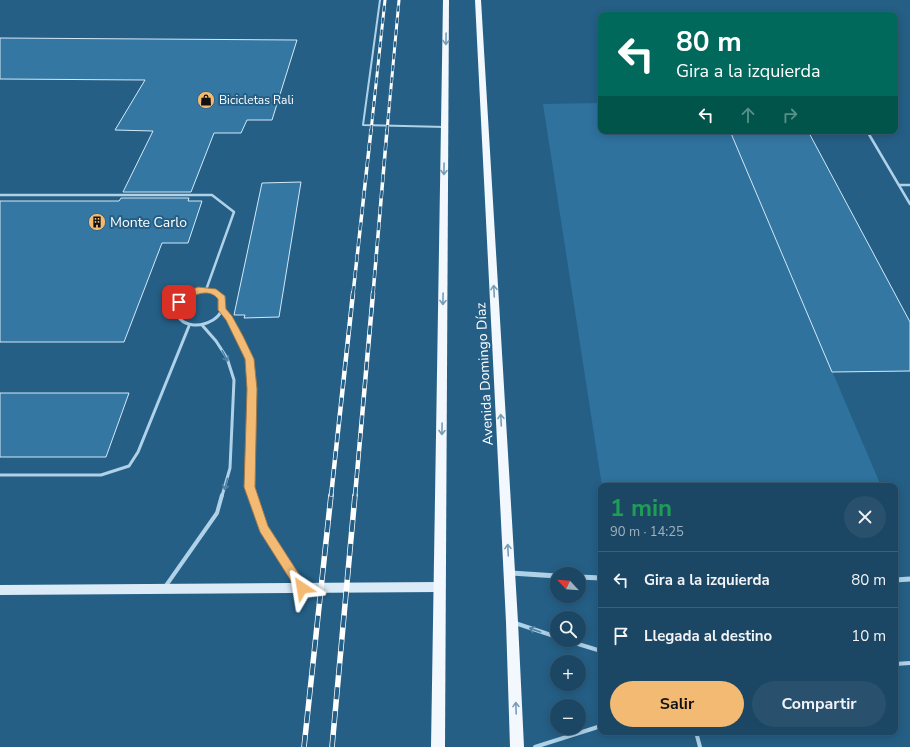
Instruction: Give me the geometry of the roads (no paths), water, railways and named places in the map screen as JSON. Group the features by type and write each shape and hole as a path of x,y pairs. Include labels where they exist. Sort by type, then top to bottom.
{"main road":[{"path":"438,747 446,0"},
{"name":"Avenida Domingo Díaz","path":"478,0 512,622 517,747"}],"street":[{"path":"509,573 550,576"},
{"path":"586,577 598,578"},
{"path":"898,580 910,579"},
{"path":"0,590 440,587"}],"lane":[{"path":"380,0 364,125 445,127"},
{"path":"869,134 910,204"},
{"path":"899,185 910,185"},
{"path":"0,195 212,195 234,212 206,290"},
{"path":"222,310 214,319 202,325 189,326 178,319 175,314 176,308 183,297 198,290 213,291 222,299 222,310 229,318 250,359 252,389 250,487 263,528 302,588"},
{"path":"164,588 218,513 230,468 234,380 227,358 216,341 202,325"},
{"path":"0,475 101,475 129,466 138,452 189,326"},
{"path":"512,622 550,635"},
{"path":"586,646 598,650"},
{"path":"898,664 910,663"},
{"path":"535,747 598,727"},
{"path":"697,735 700,747"}],"railway":[{"path":"371,131 385,0"},
{"path":"387,131 399,0"},
{"path":"353,294 371,130"},
{"path":"373,294 387,130"},
{"path":"331,496 353,293"},
{"path":"355,496 373,293"},
{"path":"304,747 331,495"},
{"path":"332,747 355,495"}],"place":[{"name":"Bicicletas Rali","path":"206,100"},
{"name":"Monte Carlo","path":"97,222"}]}
